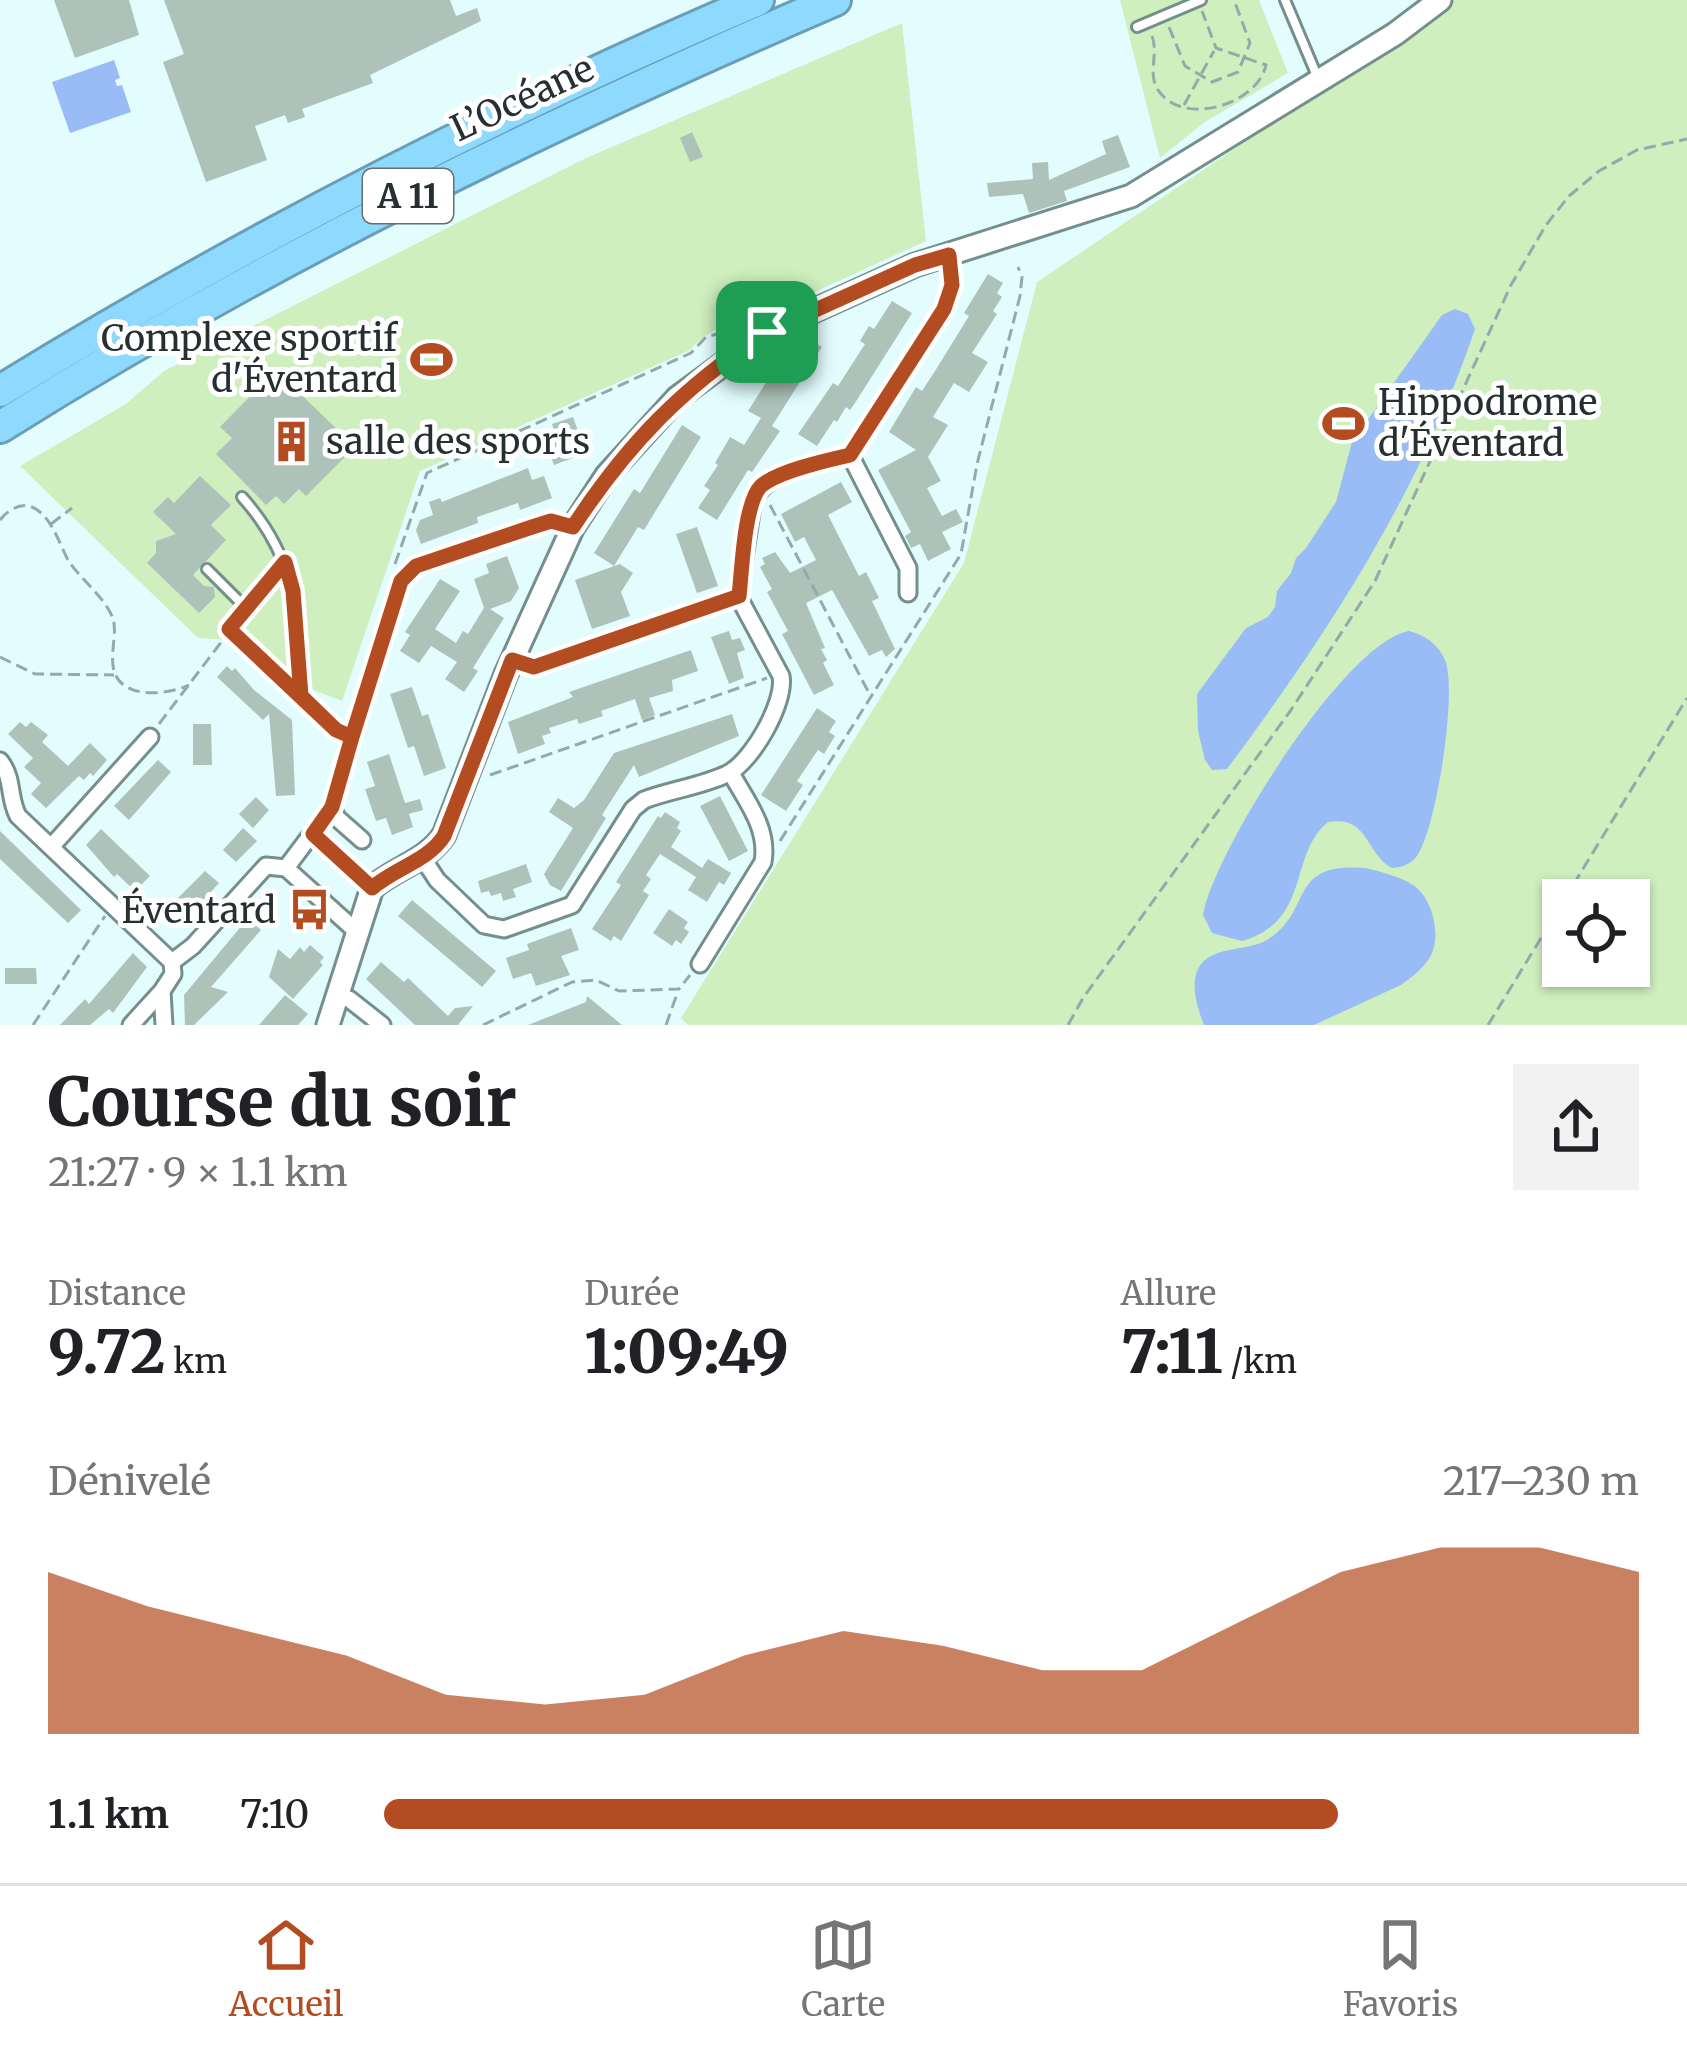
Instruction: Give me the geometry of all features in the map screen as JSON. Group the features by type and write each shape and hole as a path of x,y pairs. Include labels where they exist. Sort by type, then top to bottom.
{"highway":[{"name":"L’Océane","path":"0,392 119,319 332,202 758,0"},
{"name":"L’Océane","path":"0,427 166,326 403,199 835,0"}],"street":[{"path":"328,1025 372,888 435,850 444,836 512,660 573,527 608,475 677,398 767,332 915,265 1131,196 1395,34 1440,0"},
{"path":"422,857 437,880 484,925 505,929 572,905 633,809 644,800 731,772 780,705 784,689 739,596 753,500 760,487 821,461 850,455 944,309 952,285 949,255"},
{"path":"850,455 908,568 919,602"},
{"path":"286,868 332,807 401,581 416,566 551,521 573,527"},
{"path":"512,660 534,667 739,596"},
{"path":"229,629 336,730 352,737"},
{"path":"51,847 150,737"},
{"path":"0,761 10,773 12,805 18,816 172,962 173,974 163,991 131,1025"},
{"path":"700,964 763,862 760,825 731,772"},
{"path":"332,807 337,818 362,840"},
{"path":"313,834 372,888"},
{"path":"172,962 193,946 266,866 286,868 356,931"},
{"path":"163,991 164,1025"},
{"path":"337,995 382,1025"}],"lane":[{"path":"1285,0 1318,80"},
{"path":"1142,25 1200,1"},
{"path":"242,497 277,542 285,562 293,591 301,696"},
{"path":"229,629 285,562"},
{"path":"207,568 245,607"}],"path":[{"path":"1164,16 1185,66 1212,82 1238,71 1250,43 1234,0"},
{"path":"1183,107 1216,48 1200,1"},
{"path":"1142,25 1157,50 1152,75 1155,86 1163,97 1183,107 1208,108 1249,93 1261,82 1266,65 1216,48"},
{"path":"1068,1025 1291,710 1375,581 1511,285 1546,225 1568,196 1598,171 1637,150 1687,139"},
{"path":"774,845 870,694 919,602 961,554 977,464 1020,296 1018,267"},
{"path":"396,562 428,473 691,353 706,337 748,327"},
{"path":"765,494 870,694"},
{"path":"0,520 25,505 35,508 49,525 70,563 114,621 114,676"},
{"path":"49,525 72,508"},
{"path":"150,737 229,629"},
{"path":"0,657 35,674 114,676 149,694 189,686"},
{"path":"490,775 774,676"},
{"path":"1577,879 1687,698"},
{"path":"33,1025 108,912"},
{"path":"1488,1025 1542,937"},
{"path":"666,1025 679,989 700,964"},
{"path":"483,1025 572,982 596,980 619,991 679,989"}],"green space":[{"path":"1120,0 1259,0 1288,73 1205,122 1160,158"},
{"name":"Hippodrome d'Éventard","path":"1455,0 1687,0 1687,1025 688,1025 681,1018 964,563 1037,282"},
{"name":"Complexe sportif d'Éventard","path":"902,23 926,241 747,323 716,330 690,350 420,471 342,701 298,684 231,640 198,638 20,466 126,404 164,371 586,158"}],"water":[{"path":"114,60 120,78 115,80 117,86 122,85 131,112 70,133 52,82"},
{"path":"1455,309 1468,314 1475,329 1453,389 1399,504 1336,613 1265,717 1227,769 1212,770 1198,731 1197,694 1246,628 1268,617 1275,607 1277,591 1296,558 1336,502 1352,442 1442,315"},
{"path":"1409,631 1439,649 1445,660 1449,700 1438,790 1417,856 1392,868 1359,829 1341,821 1328,822 1316,835 1279,918 1242,941 1212,933 1203,915 1212,885 1286,754 1352,671 1382,644"},
{"path":"1366,868 1408,882 1426,899 1434,918 1435,939 1421,969 1401,985 1314,1025 1204,1025 1195,982 1204,961 1267,940 1282,928 1304,890 1323,872"}],"building":[{"path":"54,0 129,0 139,35 75,58"},
{"path":"164,0 450,0 456,16 477,8 481,21 370,75 373,83 302,109 305,117 288,123 285,115 255,126 267,160 206,182 163,62 184,54"},
{"path":"692,132 703,157 690,162 680,138"},
{"path":"1118,135 1130,167 1064,191 1067,201 1029,213 1023,194 989,197 987,183 1033,179 1032,163 1048,162 1049,180 1106,154 1102,141"},
{"path":"988,274 1003,283 997,293 1002,297 993,311 997,314 972,353 988,362 969,392 954,383 933,417 948,425 928,457 941,481 927,488 942,516 956,509 963,522 942,532 951,549 928,561 920,544 911,548 905,536 911,532 878,470 916,450 889,432 916,387 922,391 935,371"},
{"path":"892,301 912,313 850,410 846,407 834,420 817,446 798,434 833,383 838,386 865,344 860,341 869,326 874,329"},
{"path":"803,335 822,347 772,426 780,431 717,520 698,508 710,490 704,486 730,437 744,445 761,418 748,411 779,362 783,365"},
{"name":"salle des sports","path":"282,376 358,444 306,496 299,489 284,504 276,496 266,505 216,454 232,438 220,427 265,381 271,387"},
{"path":"573,417 586,453 554,465 546,443 557,439 552,424"},
{"path":"682,425 701,437 644,530 638,527 614,566 594,553 634,489 640,493"},
{"path":"528,468 532,480 544,476 552,498 520,510 518,503 477,517 478,523 421,544 416,530 420,520 433,515 429,502 440,498 442,502"},
{"path":"200,476 231,505 211,525 226,540 193,575 204,586 214,587 215,597 199,613 147,563 156,553 156,541 176,534 153,512 168,497 174,503"},
{"path":"841,482 852,502 828,515 859,576 866,572 879,598 872,601 895,649 886,657 882,650 869,656 832,590 806,603 834,685 814,695 782,634 788,631 767,592 772,589 760,567 765,564 762,558 775,552 790,573 816,560 804,537 795,542 781,514"},
{"path":"697,527 718,586 697,593 676,534"},
{"path":"507,556 519,588 511,601 490,609 504,618 464,692 445,679 457,662 431,646 419,663 400,651 410,635 405,632 440,579 460,591 435,629 456,643 463,631 468,634 484,608 474,579 489,573 486,564"},
{"path":"620,564 633,573 621,592 630,616 592,629 575,580"},
{"path":"729,631 732,640 740,638 745,650 737,653 744,678 729,684 711,637"},
{"path":"691,650 698,671 672,680 673,691 649,698 655,715 642,720 635,699 601,711 603,716 549,728 551,733 542,736 545,744 518,754 508,722 573,697 569,692"},
{"path":"227,666 292,720 295,795 276,796 269,714 263,720 217,677"},
{"path":"412,687 422,716 428,714 446,768 424,776 414,746 408,748 390,694"},
{"path":"817,708 836,721 829,732 835,736 824,754 818,750 797,781 803,785 786,811 761,795"},
{"path":"732,714 739,736 639,777 634,765 561,891 550,885 544,874 573,828 549,812 558,798 574,808 584,800 614,753"},
{"path":"20,722 26,727 31,722 48,735 42,742 68,766 90,743 107,760 93,776 90,773 84,780 79,776 46,808 31,794 41,783 24,767 33,758 8,734"},
{"path":"193,724 211,724 212,765 193,765"},
{"path":"389,754 405,803 420,799 423,810 409,814 413,827 392,835 386,818 376,821 365,789 375,786 367,762"},
{"path":"158,760 171,772 129,820 114,806"},
{"path":"720,796 748,851 729,861 700,806"},
{"path":"256,797 269,810 253,828 239,814"},
{"path":"665,812 680,822 677,828 681,831 671,847 702,868 708,859 731,873 707,902 688,890 696,877 660,854 646,875 651,879 643,891 649,895 621,941 614,936 611,941 592,929 621,885 616,882"},
{"path":"243,828 257,841 236,862 223,850"},
{"path":"101,829 150,876 135,891 117,874 114,877 86,845"},
{"path":"0,831 81,910 68,923 0,859"},
{"path":"526,864 532,882 513,889 516,897 503,901 501,893 481,893 478,881"},
{"path":"205,871 219,883 180,926 165,911"},
{"path":"412,900 496,971 482,987 398,916"},
{"path":"669,909 688,922 684,928 689,932 681,944 676,940 672,946 653,933"},
{"path":"248,918 261,930 211,987 228,992 194,1025 185,1025 184,995"},
{"path":"571,928 579,950 561,956 570,975 536,986 531,973 513,979 506,958 529,950 527,944"},
{"path":"310,945 324,957 323,965 293,999 269,977 278,949 290,959 300,947 304,952"},
{"path":"133,953 147,967 113,1013 109,1009 90,1025 60,1025 85,999 89,1004"},
{"path":"381,962 404,982 408,978 448,1016 455,1008 473,1006 458,1025 415,1025 366,979"},
{"path":"5,968 36,968 37,984 5,984"},
{"path":"285,995 308,1014 298,1025 259,1025"},
{"path":"587,996 622,1025 528,1025 586,1002"}],"place":[{"name":"Complexe sportif d'Éventard","path":"431,359"},
{"name":"Hippodrome d'Éventard","path":"1344,423"},
{"name":"salle des sports","path":"292,441"},
{"name":"Éventard","path":"310,910"}],"route":[{"path":"767,332 677,398 648,427 573,527 551,521 416,566 401,581 352,737 336,730 301,696 293,591 285,562 229,629 336,730 352,737 332,807 313,834 372,888 435,850 444,836 512,660 534,667 739,596 756,493 771,480 850,455 944,309 952,285 949,255 915,265 767,332"}]}
